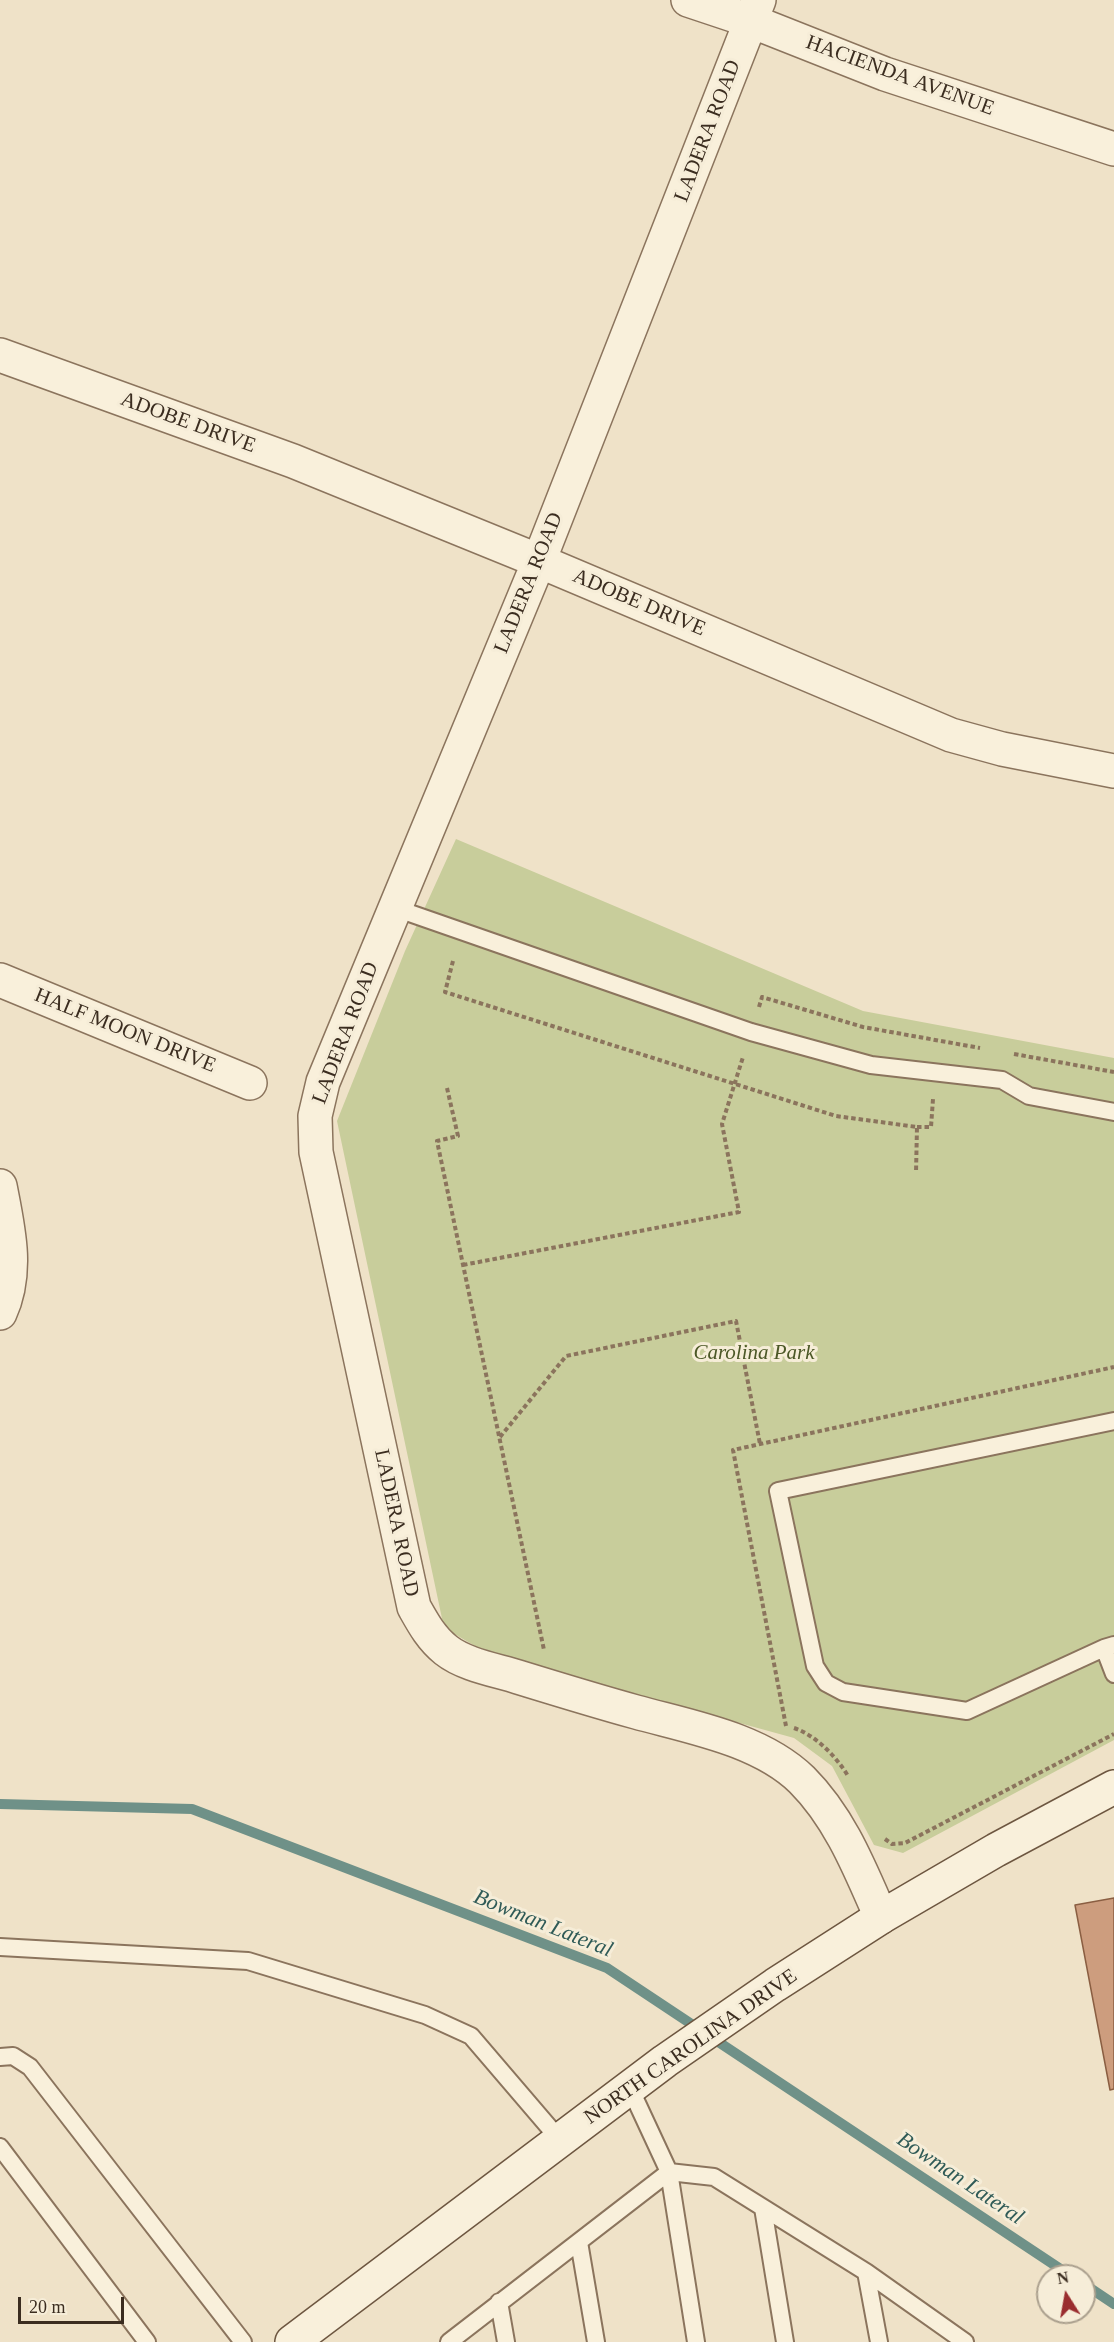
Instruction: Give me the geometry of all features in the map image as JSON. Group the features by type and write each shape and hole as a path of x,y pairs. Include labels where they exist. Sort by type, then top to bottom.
{"street":[{"name":"HACIENDA AVENUE","path":"688,0 755,11 885,74 1114,149"},
{"name":"LADERA ROAD","path":"755,11 539,561 323,1082 315,1116 316,1152 414,1606 428,1632 448,1652 471,1662 593,1700 722,1736 758,1750 801,1779 827,1809 857,1861 880,1917"},
{"name":"ADOBE DRIVE","path":"0,356 293,461 539,561 951,735 1114,771"},
{"name":"HALF MOON DRIVE","path":"0,980 250,1083"},
{"path":"0,1186 11,1240 9,1281 0,1312"},
{"name":"NORTH CAROLINA DRIVE","path":"292,2342 665,2061 775,1985 880,1917 996,1850 1114,1787"}],"lane":[{"path":"395,909 751,1032 871,1065 1002,1080 1029,1095 1114,1112"},
{"path":"1114,1421 778,1491 815,1666 826,1683 843,1692 967,1711 1109,1646 1114,1674"},
{"path":"0,1947 248,1961 425,2015 471,2036 560,2140"},
{"path":"0,2057 13,2056 30,2067 243,2342"},
{"path":"630,2088 669,2172 696,2342"},
{"path":"0,2147 147,2342"},
{"path":"449,2342 669,2172 714,2177 866,2272 965,2342"},
{"path":"763,2208 784,2342"},
{"path":"579,2242 596,2342"},
{"path":"866,2272 879,2342"},
{"path":"499,2302 506,2342"}],"path":[{"path":"453,961 445,992 836,1116 917,1127 931,1126 934,1092"},
{"path":"463,1265 739,1212 722,1124 762,997 863,1027 988,1050"},
{"path":"1011,1054 1114,1072"},
{"path":"447,1088 459,1136 437,1141 546,1656"},
{"path":"916,1173 917,1127"},
{"path":"500,1437 566,1356 736,1321 760,1444"},
{"path":"786,1726 733,1450 1114,1367"},
{"path":"892,1844 905,1843 1114,1734"}],"green space":[{"name":"Carolina Park","path":"456,839 863,1011 1114,1058 1114,1740 903,1853 874,1845 832,1766 794,1738 489,1654 444,1628 337,1121 405,951"}],"building":[{"path":"1114,1898 1114,2089 1110,2090 1075,1905"}],"waterway":[{"name":"Bowman Lateral","path":"0,1804 192,1809 607,1968 1053,2264"},
{"name":"Bowman Lateral","path":"1096,2292 1114,2304"}]}
